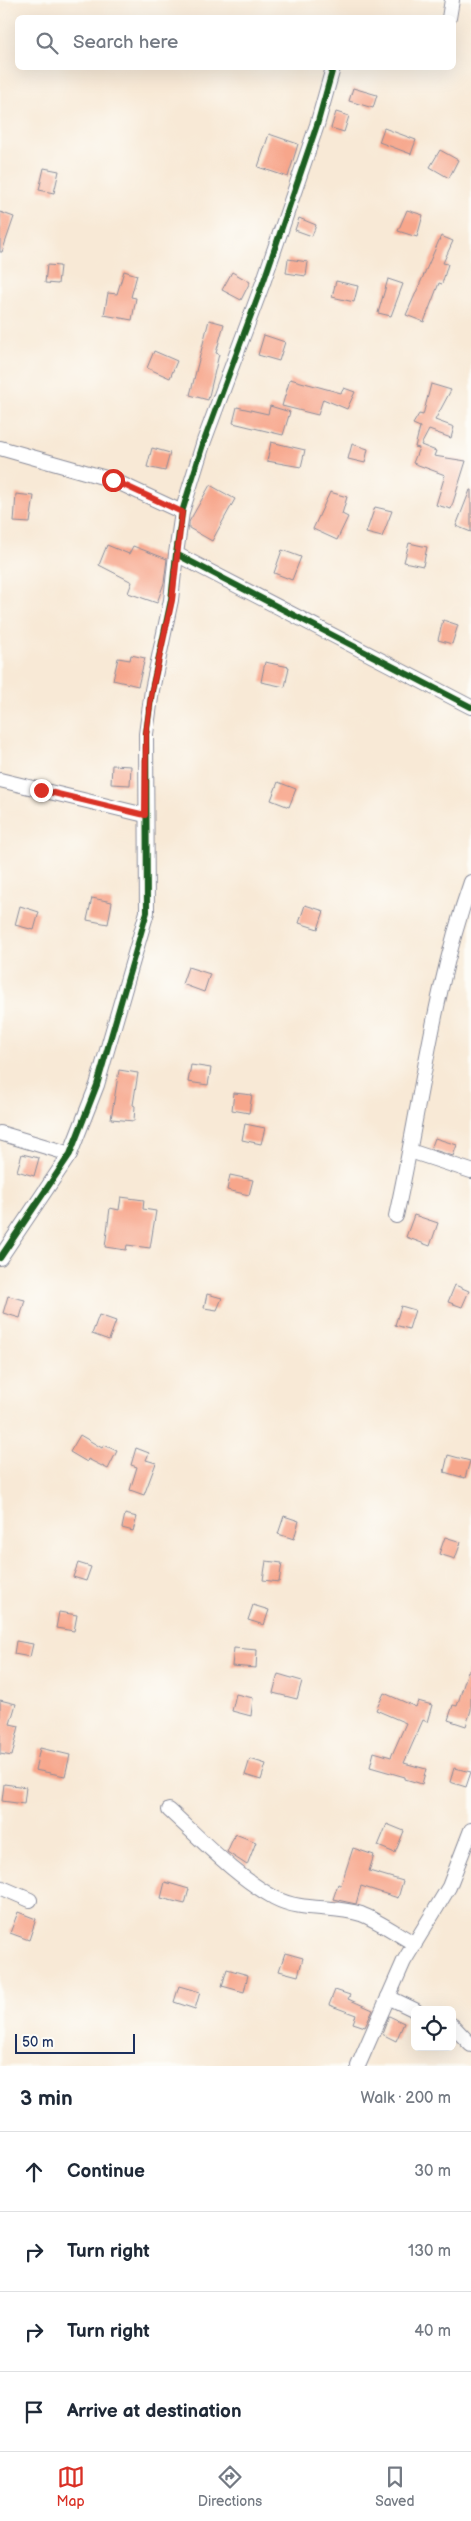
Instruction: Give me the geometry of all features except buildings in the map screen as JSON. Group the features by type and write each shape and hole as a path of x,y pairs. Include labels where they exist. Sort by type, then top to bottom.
{"street":[{"path":"450,15 452,0"},
{"path":"0,1258 70,1154 97,1084 147,912 146,734 152,690 172,600 182,512 204,441 268,271 317,125 332,70"},
{"path":"0,448 113,480 182,512"},
{"path":"176,554 471,707"},
{"path":"0,780 145,815"},
{"path":"396,1216 410,1151 434,1017 458,919 471,882"},
{"path":"0,1133 70,1154"},
{"path":"410,1151 471,1171"},
{"path":"169,1810 246,1879 276,1898 298,1906 337,1909 362,1915 414,1944"},
{"path":"358,2066 388,1997 414,1944 449,1887 471,1830"},
{"path":"0,1887 30,1900"},
{"path":"388,1997 411,2008"},
{"path":"456,2029 471,2045"}],"cycle path":[{"path":"332,70 317,125 264,280 204,441 182,512 176,554 471,707"},
{"path":"0,1258 70,1154 97,1085 147,912 146,734 152,690 171,600 176,554"}],"route":[{"path":"41,790 145,815 146,734 152,690 172,600 182,512 113,480"}]}
